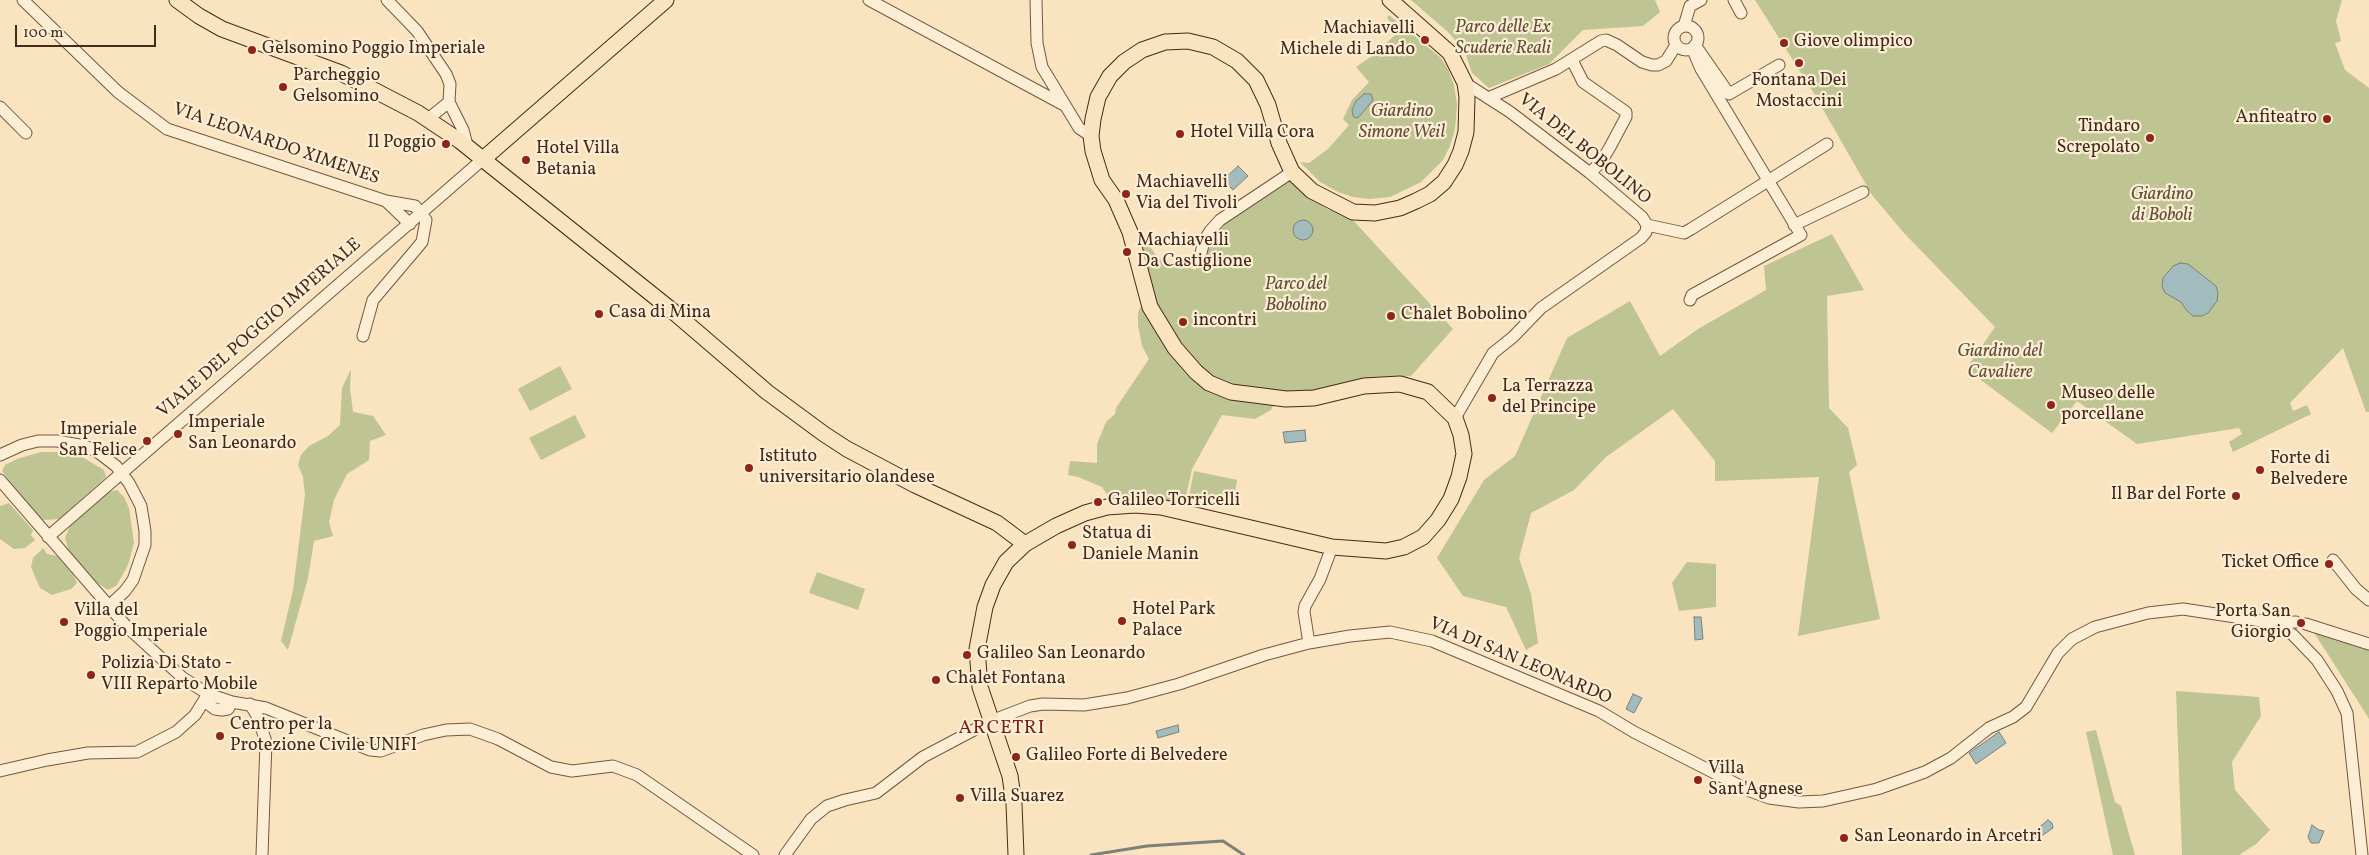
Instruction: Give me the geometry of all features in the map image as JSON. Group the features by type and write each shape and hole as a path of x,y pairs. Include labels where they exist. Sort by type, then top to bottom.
{"main road":[{"path":"177,0 199,16 222,29 341,73 428,120 468,149 668,308 766,392 824,434 881,467 1002,526 1025,544"},
{"name":"VIALE DEL POGGIO IMPERIALE","path":"482,160 666,0"},
{"path":"1016,855 1014,804 1010,776 991,721 977,670 978,640 985,608 993,585 1006,562 1025,544 1067,520 1101,509 1135,505 1161,507 1332,547 1386,551 1404,547 1424,537 1442,513 1459,477 1464,454 1461,435 1455,418 1428,392 1400,384 1364,386 1314,398 1286,399 1231,392 1209,383 1175,348 1150,307 1130,232 1123,214 1096,166 1091,136 1098,97 1110,76 1124,62 1142,50 1165,42 1188,41 1213,47 1237,61 1256,80 1268,105 1279,143 1292,172 1312,191 1352,212 1375,213 1400,208 1416,201 1430,194 1444,182 1461,151 1468,110 1465,84 1450,53 1390,0"}],"street":[{"name":"VIA LEONARDO XIMENES","path":"22,0 118,92 167,129 386,201 415,206 422,213"},
{"path":"387,0 417,31 446,74 450,84 449,102 463,130 468,149"},
{"path":"869,0 1064,105"},
{"path":"1036,0 1037,43 1040,60 1064,105 1079,128 1091,136"},
{"path":"1684,26 1690,6 1701,0"},
{"path":"1734,0 1741,13"},
{"path":"1684,26 1690,26 1696,32 1698,39 1693,47 1681,49 1676,45 1674,37 1676,31 1684,26"},
{"path":"1488,98 1556,69 1596,44 1606,40 1642,62 1658,65 1666,61 1676,45"},
{"path":"1693,47 1729,94 1779,65"},
{"path":"1690,300 1692,295 1800,235 1701,69 1693,47"},
{"path":"1572,60 1583,82 1626,112 1626,117 1606,154 1590,173"},
{"name":"VIA DEL BOBOLINO","path":"1455,418 1490,356 1513,337 1541,308 1641,238 1646,232 1647,225 1642,217 1590,173 1488,98 1465,84"},
{"path":"428,120 449,102"},
{"path":"0,107 26,133"},
{"path":"1647,225 1684,233 1827,144"},
{"name":"VIALE DEL POGGIO IMPERIALE","path":"48,537 482,160"},
{"path":"1199,261 1204,241 1210,230 1220,220 1292,172"},
{"path":"1794,225 1863,192"},
{"name":"VIA LEONARDO XIMENES","path":"386,201 410,224"},
{"path":"363,336 373,300 422,242 426,220 422,213"},
{"path":"0,455 22,445 38,441 57,441 84,446 99,453 122,473 141,506 145,545 133,580 125,591 108,607"},
{"path":"0,480 108,607 161,660 206,698 250,704 274,711 370,750 381,752 423,735 446,730 470,729 498,739 551,767 572,771 613,766 637,775 753,855"},
{"path":"1309,643 1304,612 1305,606 1320,579 1332,547"},
{"path":"2333,560 2356,589 2369,600"},
{"name":"VIA DI SAN LEONARDO","path":"786,855 811,819 827,806 845,800 876,794 923,757 991,721 1030,706 1043,704 1084,705 1127,698 1179,684 1257,657 1309,643 1390,632 1432,641 1599,711 1634,732 1750,791 1769,798 1799,802 1823,801 1877,790 1925,772 1951,758 1989,728 2012,717 2026,707 2058,654 2072,640 2095,628 2148,613 2183,610 2275,622 2301,623 2369,644"},
{"path":"2275,622 2293,635 2317,660 2337,691 2347,713 2362,855"},
{"path":"0,771 88,753 137,752 176,732 195,715 206,698"},
{"path":"250,704 258,717 266,742 262,855"}],"green space":[{"name":"Parco delle Ex Scuderie Reali","path":"1411,0 1655,0 1660,12 1643,26 1583,30 1549,64 1489,88 1472,73 1465,52 1449,33"},
{"name":"Giardino di Boboli","path":"1755,0 2342,0 2336,21 2341,41 2335,43 2345,70 2369,88 2369,412 2366,412 2343,348 2290,403 2293,411 2307,405 2311,414 2233,452 2229,442 2242,434 2239,428 2137,444 2077,401 2052,433 1966,369 1995,327 1904,233 1872,195 1813,92"},
{"name":"Giardino Simone Weil","path":"1389,15 1441,58 1448,69 1454,85 1457,105 1455,129 1443,160 1421,182 1390,197 1370,199 1353,197 1338,192 1320,182 1300,162 1309,163 1328,149 1349,125 1343,119 1352,100 1369,82 1356,67 1375,54 1398,32 1387,18"},
{"name":"Parco del Bobolino","path":"1286,172 1306,195 1327,209 1351,218 1453,329 1411,376 1379,379 1301,394 1230,388 1198,369 1157,310 1139,242 1148,244 1159,259 1196,270 1196,259 1219,215 1239,199"},
{"path":"1832,234 1864,290 1827,296 1829,408 1848,428 1857,465 1849,472 1880,619 1798,636 1819,477 1715,481 1715,461 1673,409 1606,457 1574,490 1531,513 1519,558 1531,594 1538,643 1526,650 1506,607 1463,596 1437,558 1484,480 1515,456 1567,338 1630,301 1660,356 1698,329 1766,290 1764,266"},
{"path":"1144,299 1186,367 1276,400 1271,410 1255,419 1222,415 1192,469 1183,509 1113,503 1102,487 1068,475 1070,461 1097,463 1097,444 1106,422 1115,414 1116,408 1149,359 1142,346 1138,325 1138,313"},
{"path":"560,366 572,389 530,411 518,389"},
{"path":"351,369 350,388 353,412 373,416 386,435 370,441 369,460 347,474 334,500 329,522 333,536 314,541 308,578 288,650 281,641 293,590 305,495 303,477 298,465 301,455 309,446 328,436 340,425 342,388"},
{"path":"575,415 586,437 541,460 529,438"},
{"path":"41,452 62,452 84,458 104,470 106,477 59,519 44,520 39,518 2,471 5,465 17,459"},
{"path":"1194,471 1237,480 1233,504 1189,496"},
{"path":"117,490 124,497 129,508 134,543 128,565 122,576 116,586 108,590 96,582 70,555 65,538 70,526 109,492"},
{"path":"9,503 33,530 31,535 35,540 25,548 14,549 0,539 0,506"},
{"path":"43,548 47,554 57,556 74,576 77,583 71,589 52,595 40,588 31,567 33,558"},
{"path":"1687,562 1716,564 1716,607 1679,611 1672,583"},
{"path":"817,572 865,589 858,610 809,593"},
{"path":"2313,631 2369,647 2369,719 2366,714"},
{"path":"2176,691 2259,697 2261,716 2232,762 2235,790 2270,830 2256,844 2239,855 2182,855"},
{"path":"2096,730 2115,802 2121,806 2135,855 2113,855 2086,732"}],"water":[{"path":"1364,94 1371,94 1373,100 1359,117 1355,118 1352,110 1356,101"},
{"path":"1238,166 1248,176 1233,190 1223,180"},
{"path":"1303,220 1310,223 1313,230 1310,237 1303,240 1296,237 1293,230 1296,223"},
{"path":"2180,263 2188,264 2216,286 2218,293 2217,301 2208,313 2202,316 2193,316 2181,302 2165,293 2162,286 2163,278 2173,266"},
{"path":"1305,430 1306,441 1285,443 1283,432"},
{"path":"1694,617 1701,617 1703,639 1695,640"},
{"path":"1633,694 1642,698 1634,713 1626,709"},
{"path":"1178,725 1179,732 1158,738 1156,731"},
{"path":"1999,732 2006,743 1976,764 1969,753"},
{"path":"2048,820 2052,823 2053,828 2036,840 2033,839 2031,834"},
{"path":"2312,825 2324,831 2319,843 2311,843 2308,837"}],"waterway":[{"path":"1091,855 1147,846 1223,841 1244,855"}],"place":[{"name":"Machiavelli Michele di Lando","path":"1425,40"},
{"name":"Giove olimpico","path":"1784,43"},
{"name":"Gelsomino Poggio Imperiale","path":"252,50"},
{"name":"Fontana Dei Mostaccini","path":"1799,63"},
{"name":"Parcheggio Gelsomino","path":"283,87"},
{"name":"Anfiteatro","path":"2327,119"},
{"name":"Hotel Villa Cora","path":"1180,134"},
{"name":"Tindaro Screpolato","path":"2150,138"},
{"name":"Il Poggio","path":"446,144"},
{"name":"Hotel Villa Betania","path":"526,160"},
{"name":"Machiavelli Via del Tivoli","path":"1126,194"},
{"name":"Machiavelli Da Castiglione","path":"1127,252"},
{"name":"Casa di Mina","path":"599,314"},
{"name":"Chalet Bobolino","path":"1391,316"},
{"name":"incontri","path":"1183,322"},
{"name":"La Terrazza del Principe","path":"1492,398"},
{"name":"Museo delle porcellane","path":"2051,405"},
{"name":"Imperiale San Leonardo","path":"178,434"},
{"name":"Imperiale San Felice","path":"147,441"},
{"name":"Istituto universitario olandese","path":"749,468"},
{"name":"Forte di Belvedere","path":"2260,470"},
{"name":"Il Bar del Forte","path":"2236,496"},
{"name":"Galileo Torricelli","path":"1098,502"},
{"name":"Statua di Daniele Manin","path":"1072,545"},
{"name":"Ticket Office","path":"2329,564"},
{"name":"Hotel Park Palace","path":"1122,621"},
{"name":"Villa del Poggio Imperiale","path":"64,622"},
{"name":"Porta San Giorgio","path":"2301,623"},
{"name":"Galileo San Leonardo","path":"967,655"},
{"name":"Polizia Di Stato - VIII Reparto Mobile","path":"91,675"},
{"name":"Chalet Fontana","path":"936,680"},
{"name":"Centro per la Protezione Civile UNIFI","path":"220,736"},
{"name":"Galileo Forte di Belvedere","path":"1016,757"},
{"name":"Villa Sant'Agnese","path":"1698,780"},
{"name":"Villa Suarez","path":"960,798"},
{"name":"San Leonardo in Arcetri","path":"1844,838"}],"district":[{"name":"ARCETRI","path":"1002,730"}],"park label":[{"name":"Giardino del Cavaliere","path":"2000,363"}]}
